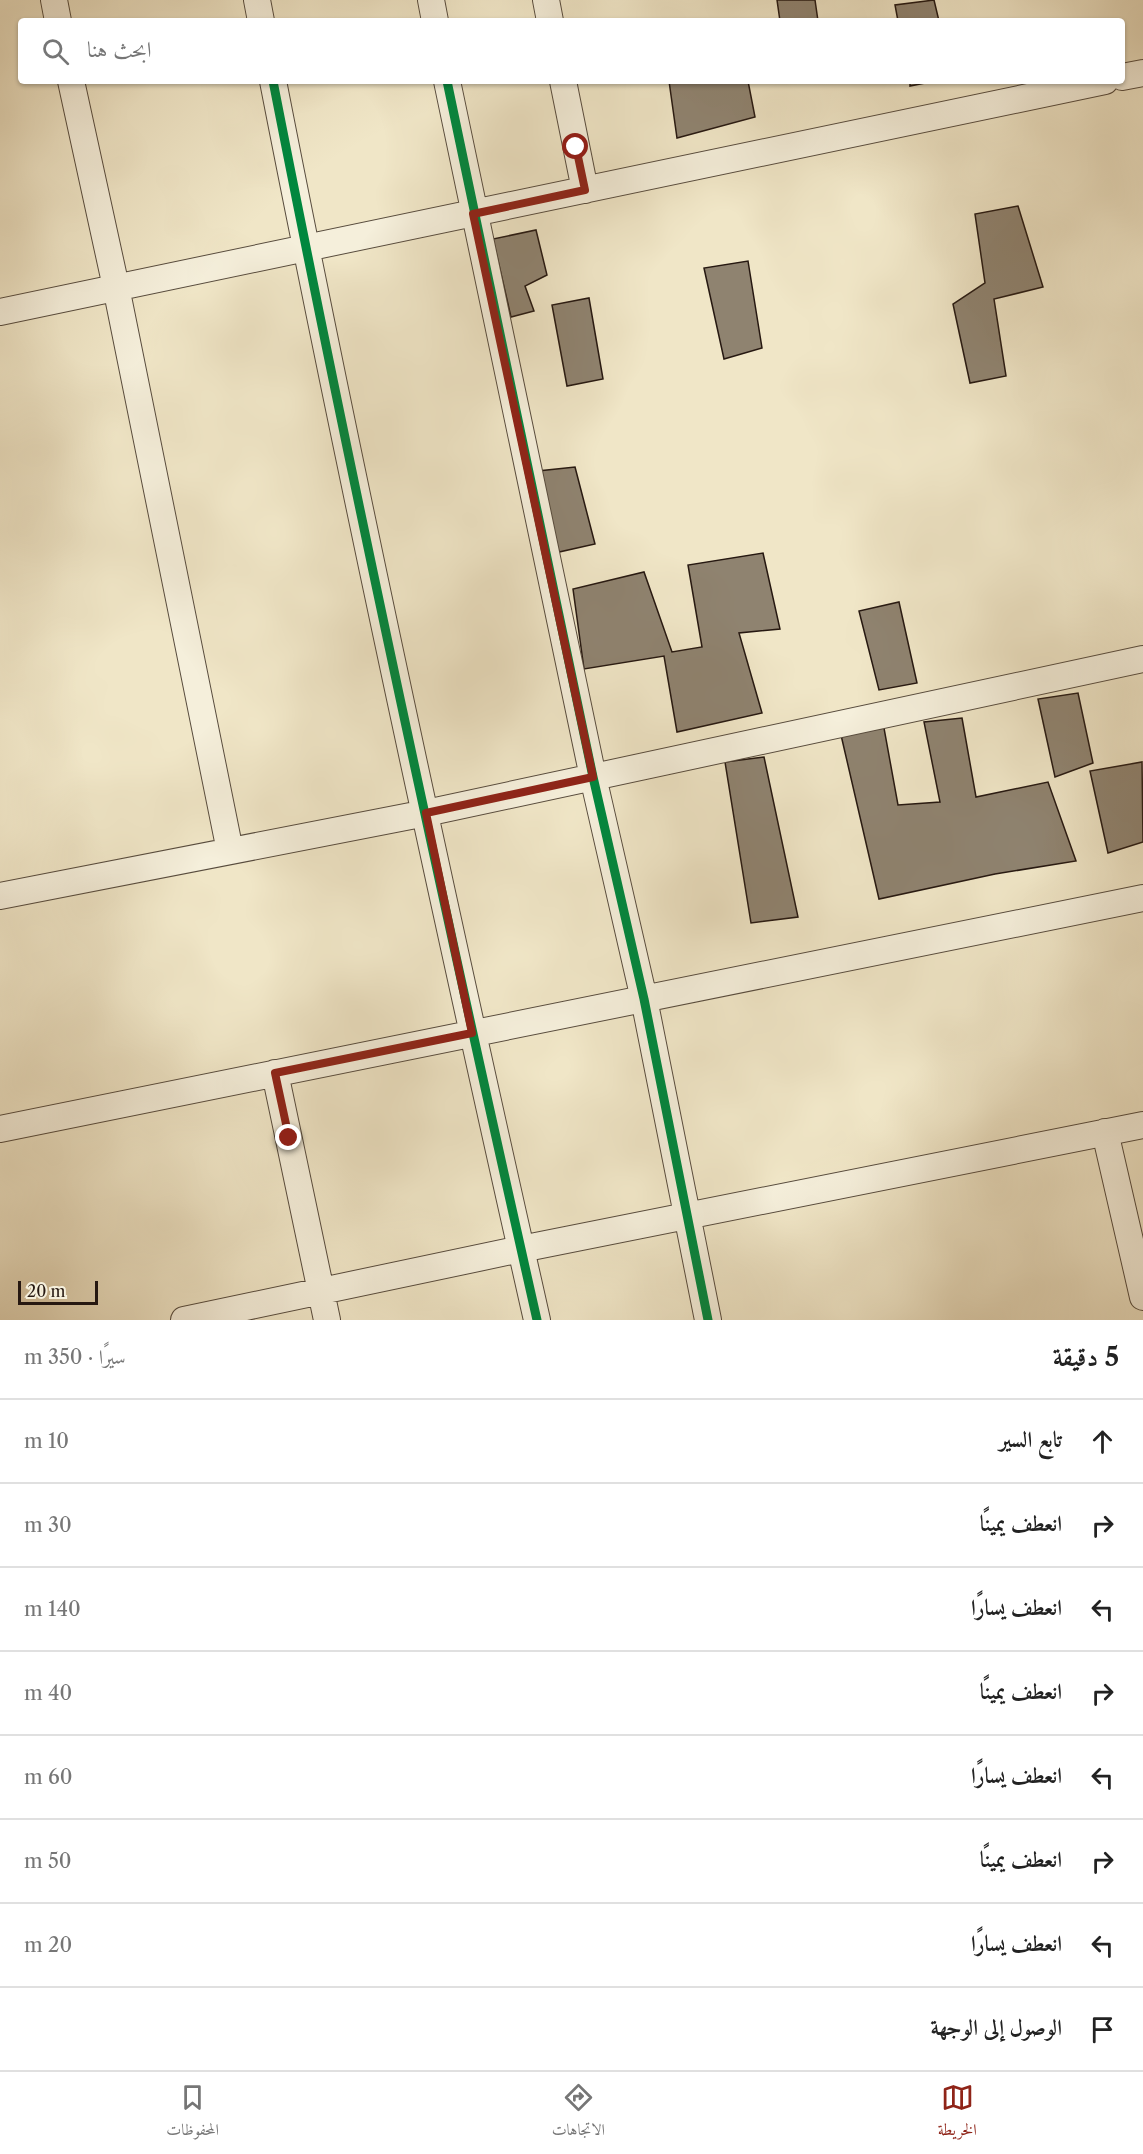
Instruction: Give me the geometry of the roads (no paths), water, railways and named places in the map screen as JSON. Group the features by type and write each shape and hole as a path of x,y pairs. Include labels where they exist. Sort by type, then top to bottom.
{"street":[{"path":"54,0 57,18"},
{"path":"257,0 260,18"},
{"path":"431,0 434,18"},
{"path":"546,0 549,18"},
{"path":"1125,76 1143,73"},
{"path":"72,84 116,287 230,851"},
{"path":"274,84 305,248 472,1033 537,1320"},
{"path":"448,84 473,214 593,777 644,999 708,1320"},
{"path":"564,84 585,190"},
{"path":"0,312 1091,84"},
{"path":"0,896 426,813 1143,659"},
{"path":"0,1129 1143,898"},
{"path":"275,1073 327,1320"},
{"path":"184,1320 521,1249 1143,1125"},
{"path":"1105,1132 1143,1297"}]}
